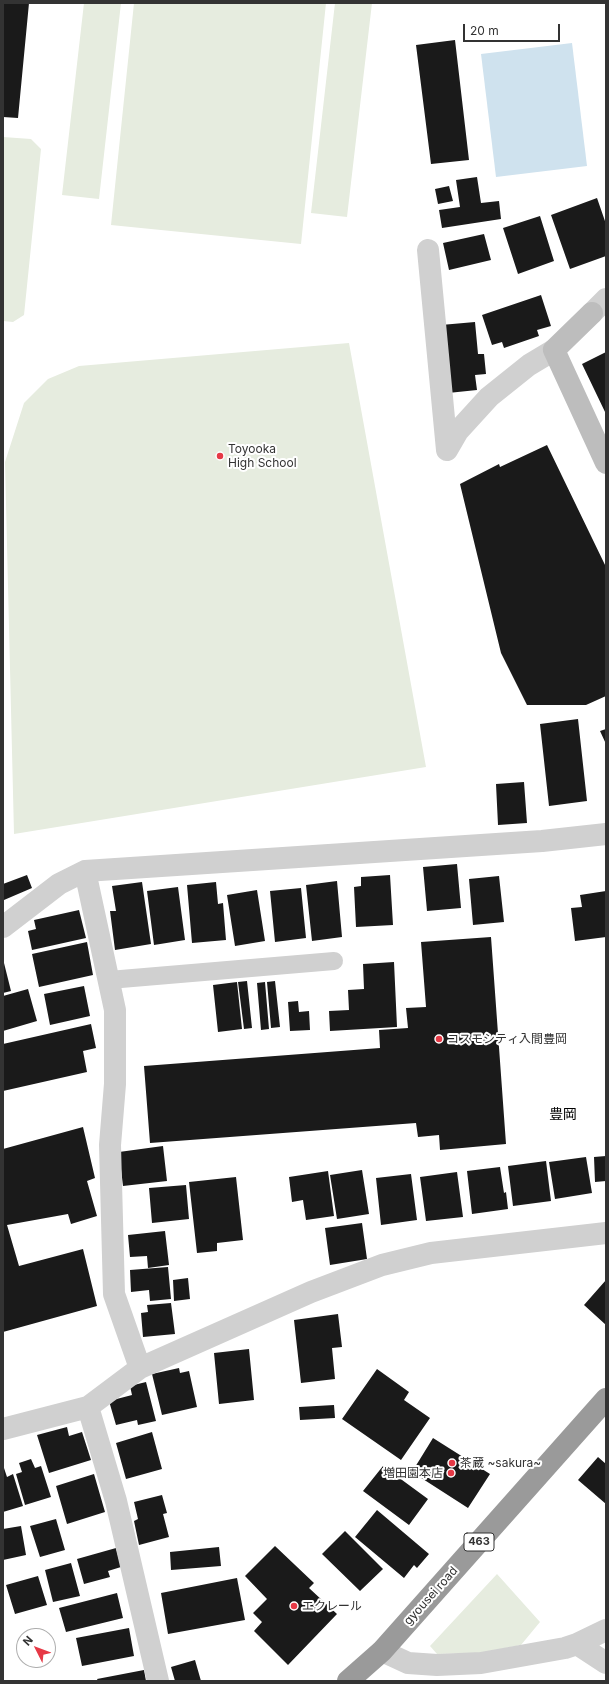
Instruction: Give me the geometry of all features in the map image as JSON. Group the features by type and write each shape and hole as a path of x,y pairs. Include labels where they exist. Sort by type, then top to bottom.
{"highway":[{"name":"gyousei road","path":"348,1681 382,1651 606,1399"}],"street":[{"path":"428,250 447,450 458,431 489,397 529,366 554,350 599,306"},
{"path":"554,350 606,463"},
{"path":"3,927 59,884 85,871 542,841 606,834"},
{"path":"85,871 115,1010 115,1084 110,1145 114,1294 140,1368"},
{"path":"3,1430 88,1407 140,1368 311,1292 382,1264 431,1253 606,1233"},
{"path":"88,1407 116,1501 158,1681"},
{"path":"382,1651 408,1663 437,1665 481,1663 577,1644 606,1630"},
{"path":"577,1644 606,1664"}],"lane":[{"path":"109,980 334,961"}],"shaded area":[{"path":"84,3 121,3 99,199 62,195"},
{"path":"134,3 326,3 301,244 111,225"},
{"path":"335,3 372,3 347,217 311,213"},
{"path":"3,137 31,139 41,149 24,315 13,322 3,321"},
{"path":"349,343 426,767 14,834 5,462 24,403 48,379 79,366"},
{"path":"497,1574 540,1622 521,1645 480,1653 437,1654 430,1646"}],"water":[{"path":"572,43 587,166 496,177 481,54"}],"building":[{"path":"3,3 29,3 18,118 3,117"},
{"path":"455,40 469,160 431,164 416,45"},
{"path":"477,177 481,203 499,201 501,219 442,228 439,210 460,207 456,180"},
{"path":"449,186 453,201 438,204 435,189"},
{"path":"597,198 606,224 606,256 570,269 551,215"},
{"path":"540,216 554,261 518,274 503,228"},
{"path":"484,234 491,260 449,270 443,243"},
{"path":"541,295 551,326 537,330 539,336 504,348 502,342 492,345 482,315"},
{"path":"475,322 478,354 484,354 486,374 475,375 477,390 448,393 441,325"},
{"path":"606,352 606,414 582,364"},
{"path":"547,445 606,567 606,696 586,705 527,705 501,653 460,484 499,464 500,467"},
{"path":"578,719 587,801 549,806 540,724"},
{"path":"606,729 606,744 600,731"},
{"path":"524,782 527,823 498,825 496,784"},
{"path":"457,864 461,908 427,911 423,867"},
{"path":"27,875 32,888 4,900 3,884"},
{"path":"390,875 393,925 356,927 354,887 361,886 361,877"},
{"path":"499,876 504,922 473,925 469,879"},
{"path":"337,881 342,937 312,941 306,885"},
{"path":"142,882 151,944 115,950 110,911 116,911 112,886"},
{"path":"216,882 218,904 223,903 226,940 192,943 187,885"},
{"path":"178,887 185,940 154,945 147,891"},
{"path":"301,888 306,938 275,942 270,891"},
{"path":"257,890 265,941 235,946 227,895"},
{"path":"606,891 606,937 575,941 571,908 582,907 580,895"},
{"path":"79,910 86,938 32,950 28,931 36,929 34,920"},
{"name":"コスモシティ入間豊岡","path":"491,937 506,1144 440,1150 439,1135 418,1137 416,1123 150,1143 144,1066 380,1048 379,1030 408,1028 406,1008 426,1007 421,942"},
{"path":"87,942 93,975 39,987 32,954"},
{"path":"3,959 11,991 3,993"},
{"path":"394,962 397,1027 330,1031 329,1011 349,1010 348,990 364,989 363,964"},
{"path":"247,981 252,1028 244,1029 238,982"},
{"path":"275,981 280,1027 271,1028 267,982"},
{"path":"237,982 242,1029 218,1032 213,985"},
{"path":"265,982 269,1029 261,1030 257,983"},
{"path":"84,986 90,1016 50,1025 44,994"},
{"path":"28,989 37,1021 3,1031 3,996"},
{"path":"298,1001 299,1012 309,1011 310,1030 290,1031 288,1002"},
{"path":"91,1024 96,1048 83,1051 87,1072 3,1091 3,1044"},
{"path":"83,1127 95,1178 87,1181 97,1216 71,1224 68,1214 7,1225 19,1266 83,1249 97,1306 3,1332 3,1149"},
{"path":"163,1146 167,1181 123,1186 119,1152"},
{"path":"606,1156 606,1181 595,1182 594,1157"},
{"path":"586,1157 592,1193 555,1199 549,1162"},
{"path":"546,1161 551,1201 513,1206 508,1166"},
{"path":"500,1167 504,1193 506,1192 508,1209 472,1214 467,1171"},
{"path":"362,1170 369,1214 337,1219 330,1175"},
{"path":"328,1171 334,1216 306,1220 303,1200 292,1202 289,1177"},
{"path":"457,1172 463,1217 426,1221 420,1177"},
{"path":"411,1174 417,1220 381,1225 376,1178"},
{"path":"236,1177 243,1240 217,1243 217,1251 197,1253 189,1182"},
{"path":"186,1185 189,1219 152,1223 149,1188"},
{"path":"362,1223 367,1259 330,1265 325,1228"},
{"path":"165,1231 169,1265 148,1268 147,1256 130,1257 128,1235"},
{"path":"168,1267 171,1299 150,1301 149,1290 131,1292 130,1270"},
{"path":"188,1278 190,1299 174,1301 173,1280"},
{"path":"606,1280 606,1325 584,1305"},
{"path":"171,1303 175,1334 143,1337 141,1313 148,1312 147,1305"},
{"path":"338,1314 342,1347 332,1348 335,1379 301,1383 294,1320"},
{"path":"249,1349 254,1400 219,1404 214,1353"},
{"path":"179,1368 180,1373 189,1371 197,1407 162,1415 152,1374"},
{"path":"377,1369 409,1392 404,1400 430,1418 401,1460 342,1419"},
{"path":"146,1382 156,1421 138,1425 137,1420 116,1425 109,1401 132,1395 130,1386"},
{"path":"334,1405 335,1418 300,1420 299,1407"},
{"path":"67,1427 69,1436 82,1432 91,1460 49,1473 37,1435"},
{"path":"152,1432 162,1469 126,1479 116,1443"},
{"name":"増田園本店","path":"433,1438 490,1474 468,1508 412,1472"},
{"path":"598,1457 606,1464 606,1504 578,1480"},
{"path":"31,1459 35,1468 41,1466 51,1497 25,1505 16,1474 22,1472 19,1463"},
{"path":"383,1466 428,1499 409,1525 363,1491"},
{"path":"3,1468 7,1477 13,1474 23,1506 3,1512"},
{"path":"94,1474 105,1512 67,1524 56,1486"},
{"path":"162,1495 167,1513 163,1514 169,1537 139,1545 134,1521 138,1519 134,1502"},
{"path":"377,1510 429,1554 417,1568 414,1565 404,1578 355,1537"},
{"path":"56,1519 65,1550 40,1557 30,1526"},
{"path":"21,1526 26,1555 3,1560 3,1529"},
{"path":"345,1531 383,1569 360,1591 322,1554"},
{"name":"エクレール","path":"275,1546 314,1583 309,1588 337,1614 288,1665 254,1631 262,1622 253,1613 267,1599 245,1576"},
{"path":"219,1547 221,1566 171,1570 170,1552"},
{"path":"116,1548 121,1567 108,1571 110,1577 84,1584 77,1559"},
{"path":"71,1563 80,1596 53,1602 45,1570"},
{"path":"38,1576 47,1605 15,1614 6,1585"},
{"path":"237,1578 245,1620 168,1634 161,1593"},
{"path":"117,1593 123,1618 66,1632 59,1608"},
{"path":"129,1628 134,1656 82,1666 76,1638"},
{"path":"195,1660 201,1681 175,1681 171,1667"},
{"path":"144,1670 146,1681 98,1681 97,1679"}],"place":[{"name":"Toyooka High School","path":"220,456"},
{"name":"コスモシティ入間豊岡","path":"439,1039"},
{"name":"茶蔵 ~sakura~","path":"452,1463"},
{"name":"増田園本店","path":"451,1473"},
{"name":"エクレール","path":"294,1606"}],"district":[{"name":"豊岡","path":"563,1115"}]}
